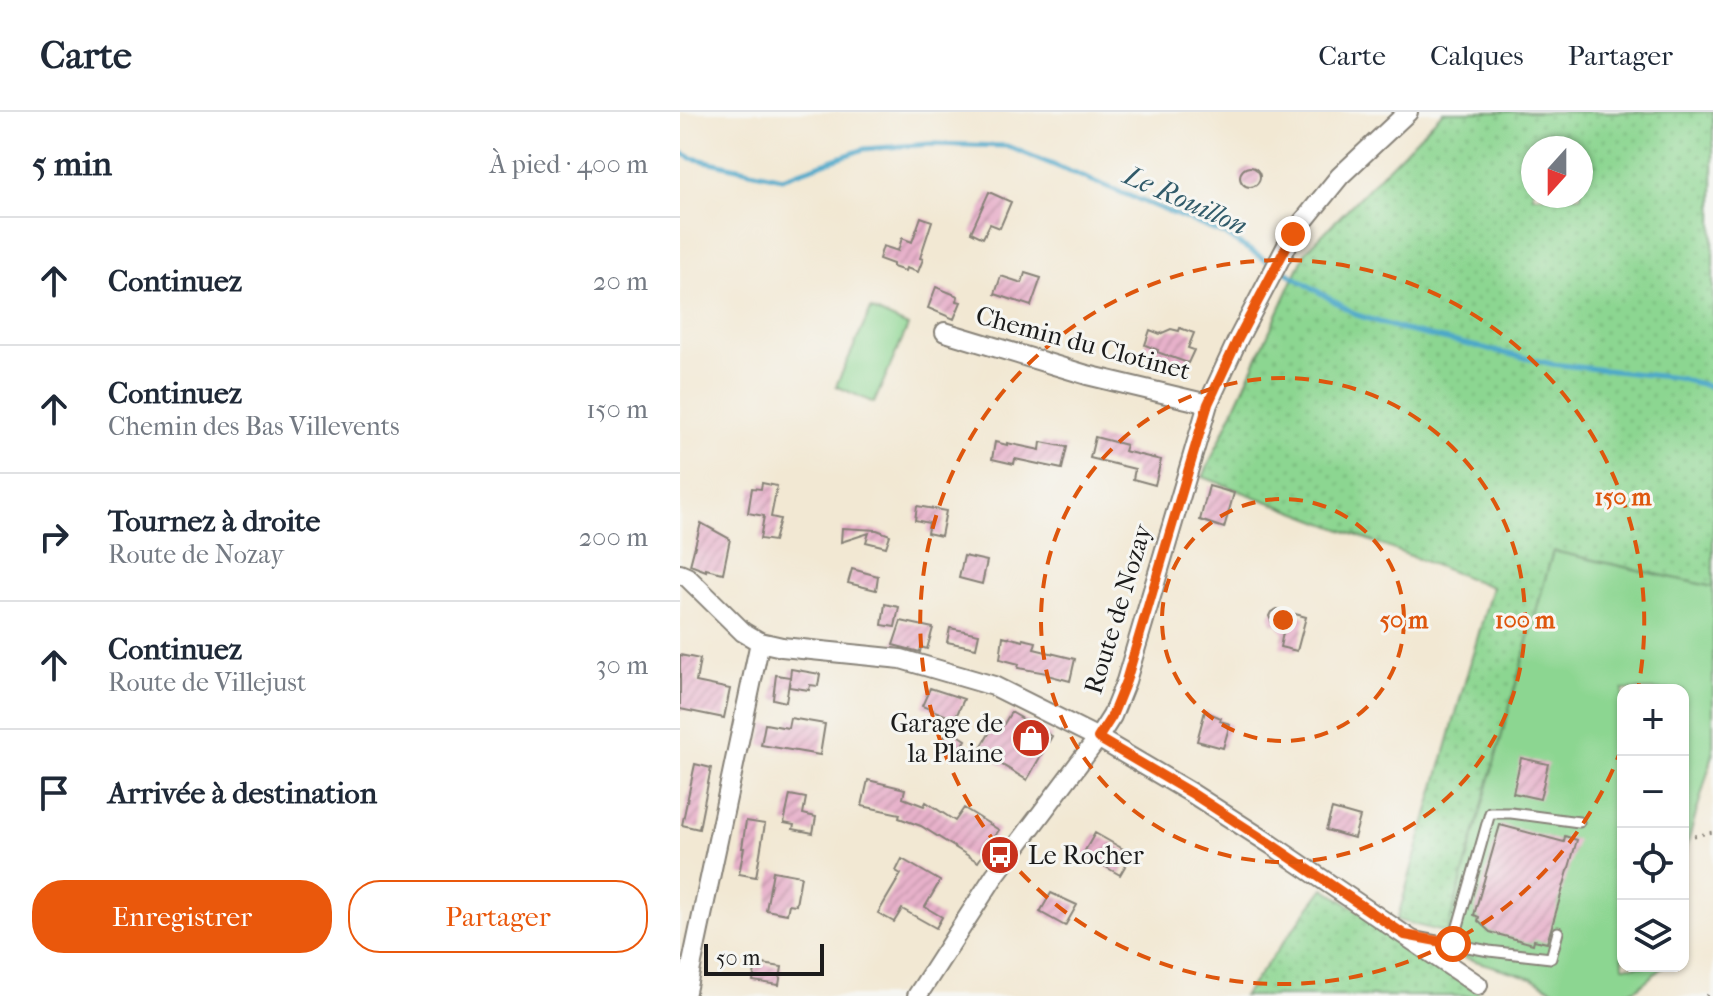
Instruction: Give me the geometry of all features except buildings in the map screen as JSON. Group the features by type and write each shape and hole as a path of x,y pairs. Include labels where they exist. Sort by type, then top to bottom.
{"street":[{"name":"Route de Nozay","path":"917,996 995,875 1112,716 1126,681 1208,404 1293,234 1340,176 1408,112"},
{"name":"Chemin du Clotinet","path":"945,332 1087,375 1208,404"},
{"path":"680,574 687,577 743,632 760,642 901,659 994,686 1098,738 1272,845 1478,985"},
{"path":"685,996 760,642"}],"lane":[{"path":"1453,944 1490,813 1579,822"},
{"path":"1405,935 1489,951 1551,958 1558,932"}],"path":[{"path":"1694,836 1713,832"},
{"path":"1706,996 1713,992"}],"green space":[{"path":"1443,112 1713,112 1713,587 1553,551 1447,933 1397,920 1492,587 1203,477 1306,251"},
{"path":"871,309 908,326 874,403 836,386"},
{"path":"1553,551 1713,587 1713,754 1689,838 1689,684 1617,684 1617,972 1657,972 1636,989 1607,996 1565,996 1532,978 1442,951"},
{"path":"1324,888 1484,996 1243,996"}],"waterway":[{"name":"Le Rouillon","path":"680,152 692,158 782,178 864,149 930,144 1007,146 1223,234 1357,315 1404,330 1552,364 1677,378 1713,387"}],"place":[{"name":"Garage de la Plaine","path":"1031,738"},
{"name":"Le Rocher","path":"1000,855"}],"route":[{"path":"1293,234 1208,404 1126,681 1112,716 1098,738 1193,794 1405,935 1453,944"}]}
